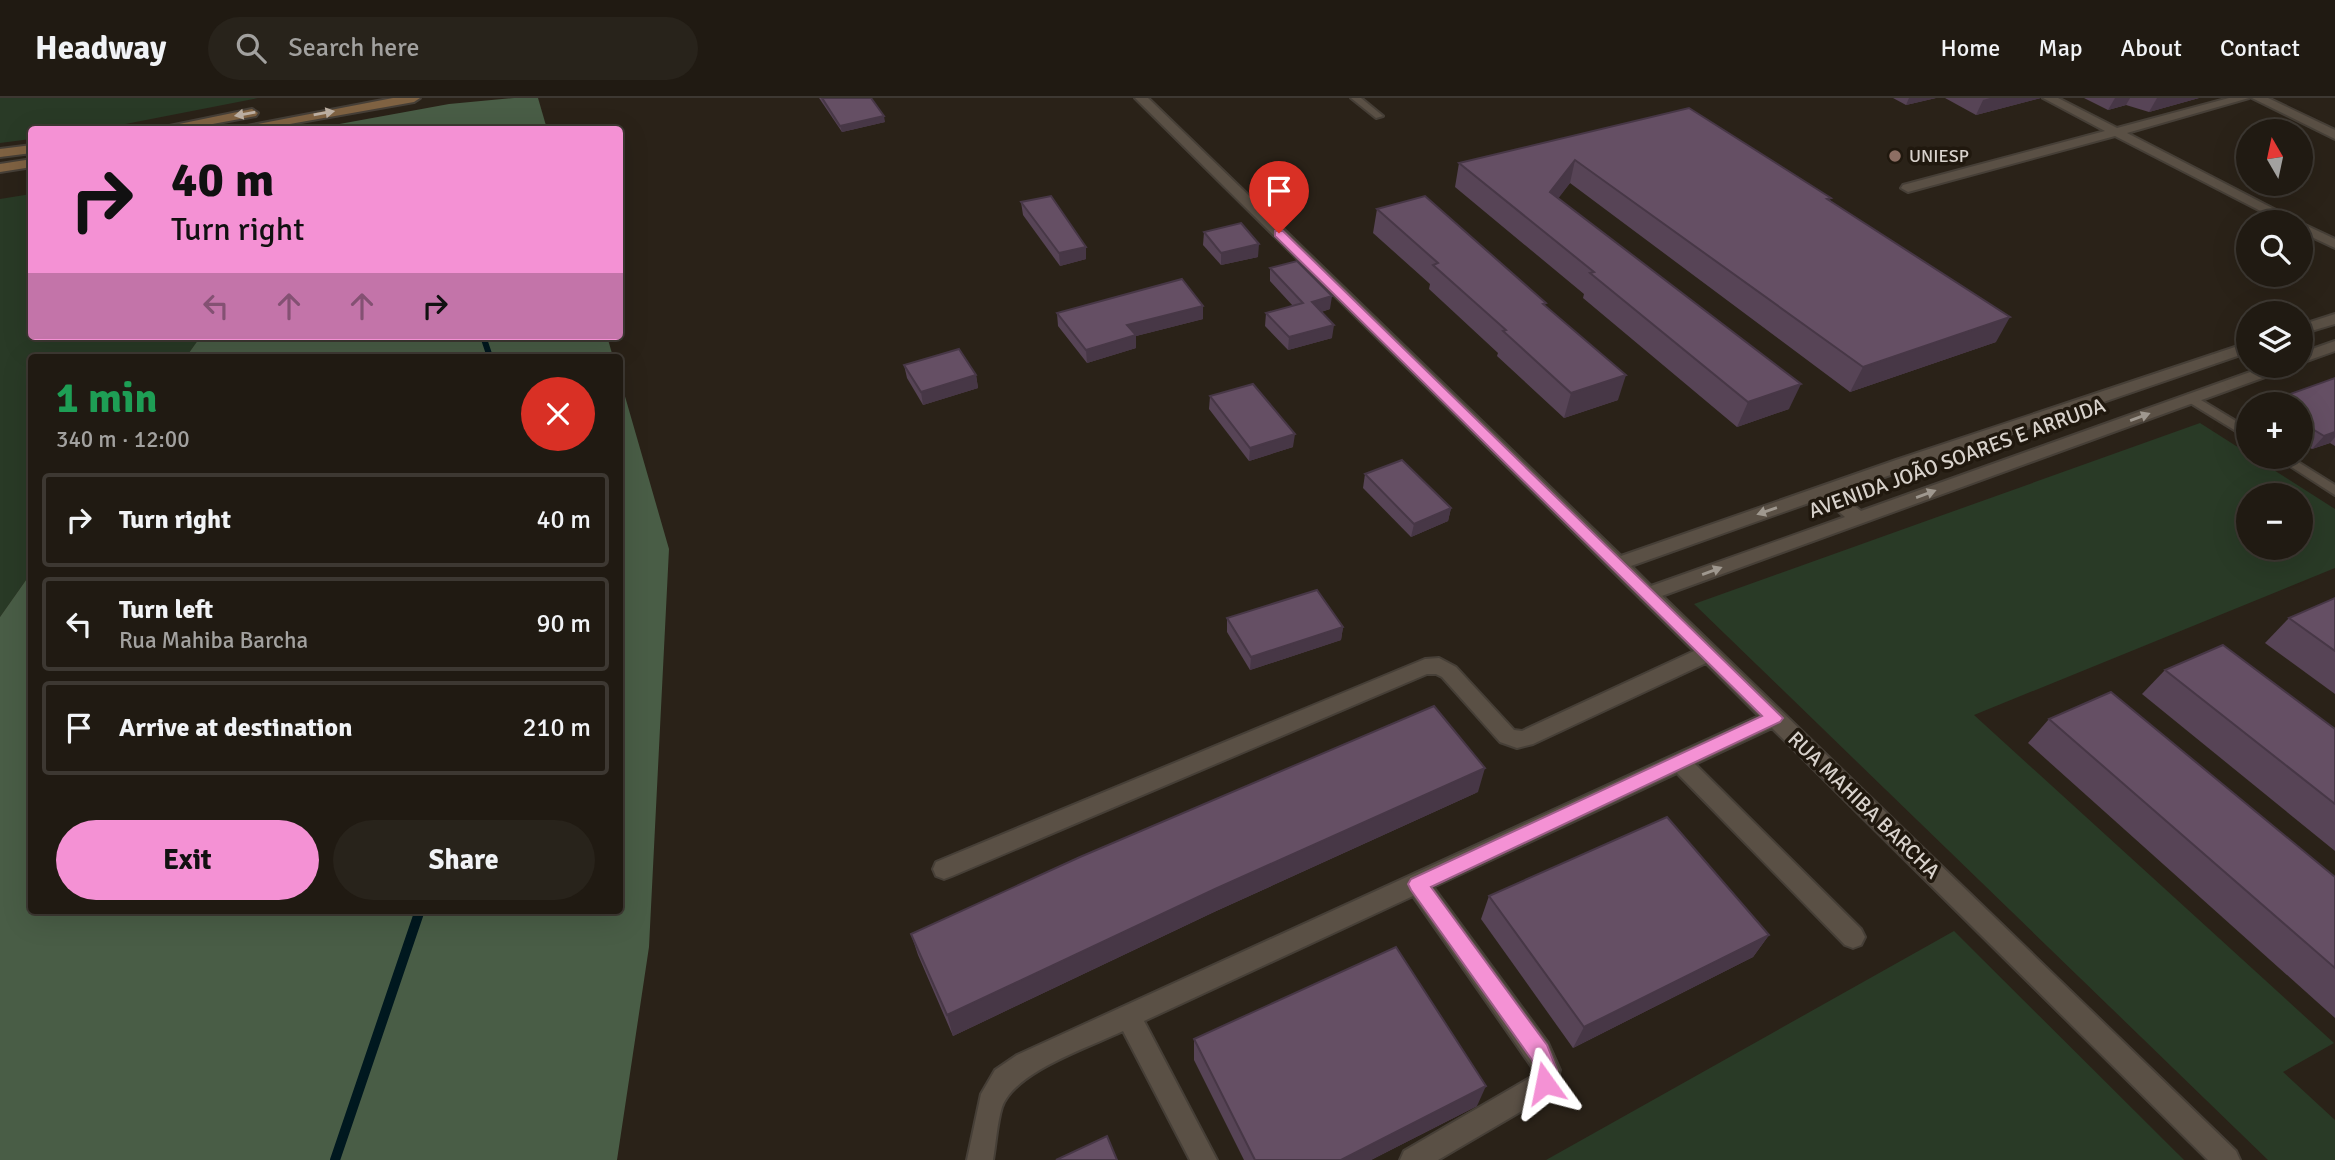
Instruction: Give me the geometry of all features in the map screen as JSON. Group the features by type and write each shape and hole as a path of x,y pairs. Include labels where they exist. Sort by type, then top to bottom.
{"main road":[{"path":"178,126 336,98"},
{"path":"255,126 414,98"},
{"path":"0,153 28,150"},
{"path":"0,168 28,164"}],"street":[{"name":"RUA MAHIBA BARCHA","path":"1141,98 2227,1160"},
{"path":"2049,98 2269,210"},
{"path":"1908,188 2243,98"},
{"path":"2258,98 2335,135"},
{"path":"2313,233 2335,244"},
{"path":"2313,326 2335,319"},
{"path":"2313,331 2335,340"},
{"path":"2313,354 2335,346"},
{"name":"AVENIDA JOÃO SOARES E ARRUDA","path":"1618,564 2236,351"},
{"name":"AVENIDA JOÃO SOARES E ARRUDA","path":"1648,594 2247,378"},
{"path":"1825,491 1858,518"},
{"path":"944,869 1425,667 1439,666 1450,672 1507,736 1517,740 1708,653"},
{"path":"980,1160 990,1103 1004,1079 1026,1064 1774,718"},
{"path":"1680,762 1853,937"},
{"path":"1413,1160 1545,1083 1547,1070 1539,1052 1418,884"},
{"path":"1129,1017 1205,1160"}],"lane":[{"path":"1355,98 1379,116"},
{"path":"2191,398 2236,427"},
{"path":"2301,469 2335,491"}],"green space":[{"path":"0,98 258,98 115,126 28,126 28,139 0,143"},
{"path":"538,98 546,126 328,126 449,104"},
{"path":"28,194 28,340 198,340 188,354 28,354 28,577 0,617 0,199"},
{"path":"198,340 608,340 612,354 188,354"},
{"path":"623,389 669,549 649,947 617,1160 0,1160 0,617 28,577 28,914 623,914"},
{"path":"2200,423 2236,446 2236,469 2272,469 2294,483 2236,483 2236,560 2313,560 2313,495 2335,509 2335,568 1974,715 2334,1043 2283,1072 2335,1120 2335,1160 2268,1160 1694,604"},
{"path":"1954,931 2184,1160 1546,1160"}],"building":[{"path":"822,98 871,98 884,116 840,126"},
{"path":"1689,108 2010,317 1863,367 1575,160 1550,192 1801,384 1748,402 1459,163"},
{"path":"1051,196 1086,247 1059,253 1021,202"},
{"path":"1425,196 1546,303 1543,304 1626,375 1571,393 1433,265 1438,263 1377,209"},
{"path":"1241,223 1259,244 1221,253 1204,232"},
{"path":"1297,261 1332,296 1312,302 1334,325 1289,337 1266,313 1303,303 1270,268"},
{"path":"1182,279 1203,306 1127,325 1136,335 1086,350 1057,313"},
{"path":"959,349 976,375 921,392 904,365"},
{"path":"2335,378 2335,432 2324,436 2313,429 2313,392 2296,392"},
{"path":"1253,384 1295,434 1250,448 1210,396"},
{"path":"1402,460 1451,508 1414,524 1365,474"},
{"path":"1317,590 1343,627 1251,657 1227,618"},
{"path":"2335,598 2335,651 2289,618"},
{"path":"2223,645 2335,729 2335,804 2165,670"},
{"path":"2111,692 2335,877 2335,968 2049,719"},
{"path":"1434,706 1485,768 1215,889 947,1015 911,934 1080,857"},
{"path":"1667,817 1769,935 1584,1027 1489,896"},
{"path":"1396,947 1486,1086 1341,1160 1255,1160 1194,1039"},
{"path":"1107,1136 1117,1160 1056,1160"}],"waterway":[{"path":"484,340 489,354"},
{"path":"335,1160 419,914"}],"place":[{"name":"UNIESP","path":"1895,156"}],"route":[{"path":"1279,233 1774,718 1418,884 1539,1052 1547,1070 1545,1083"}]}
